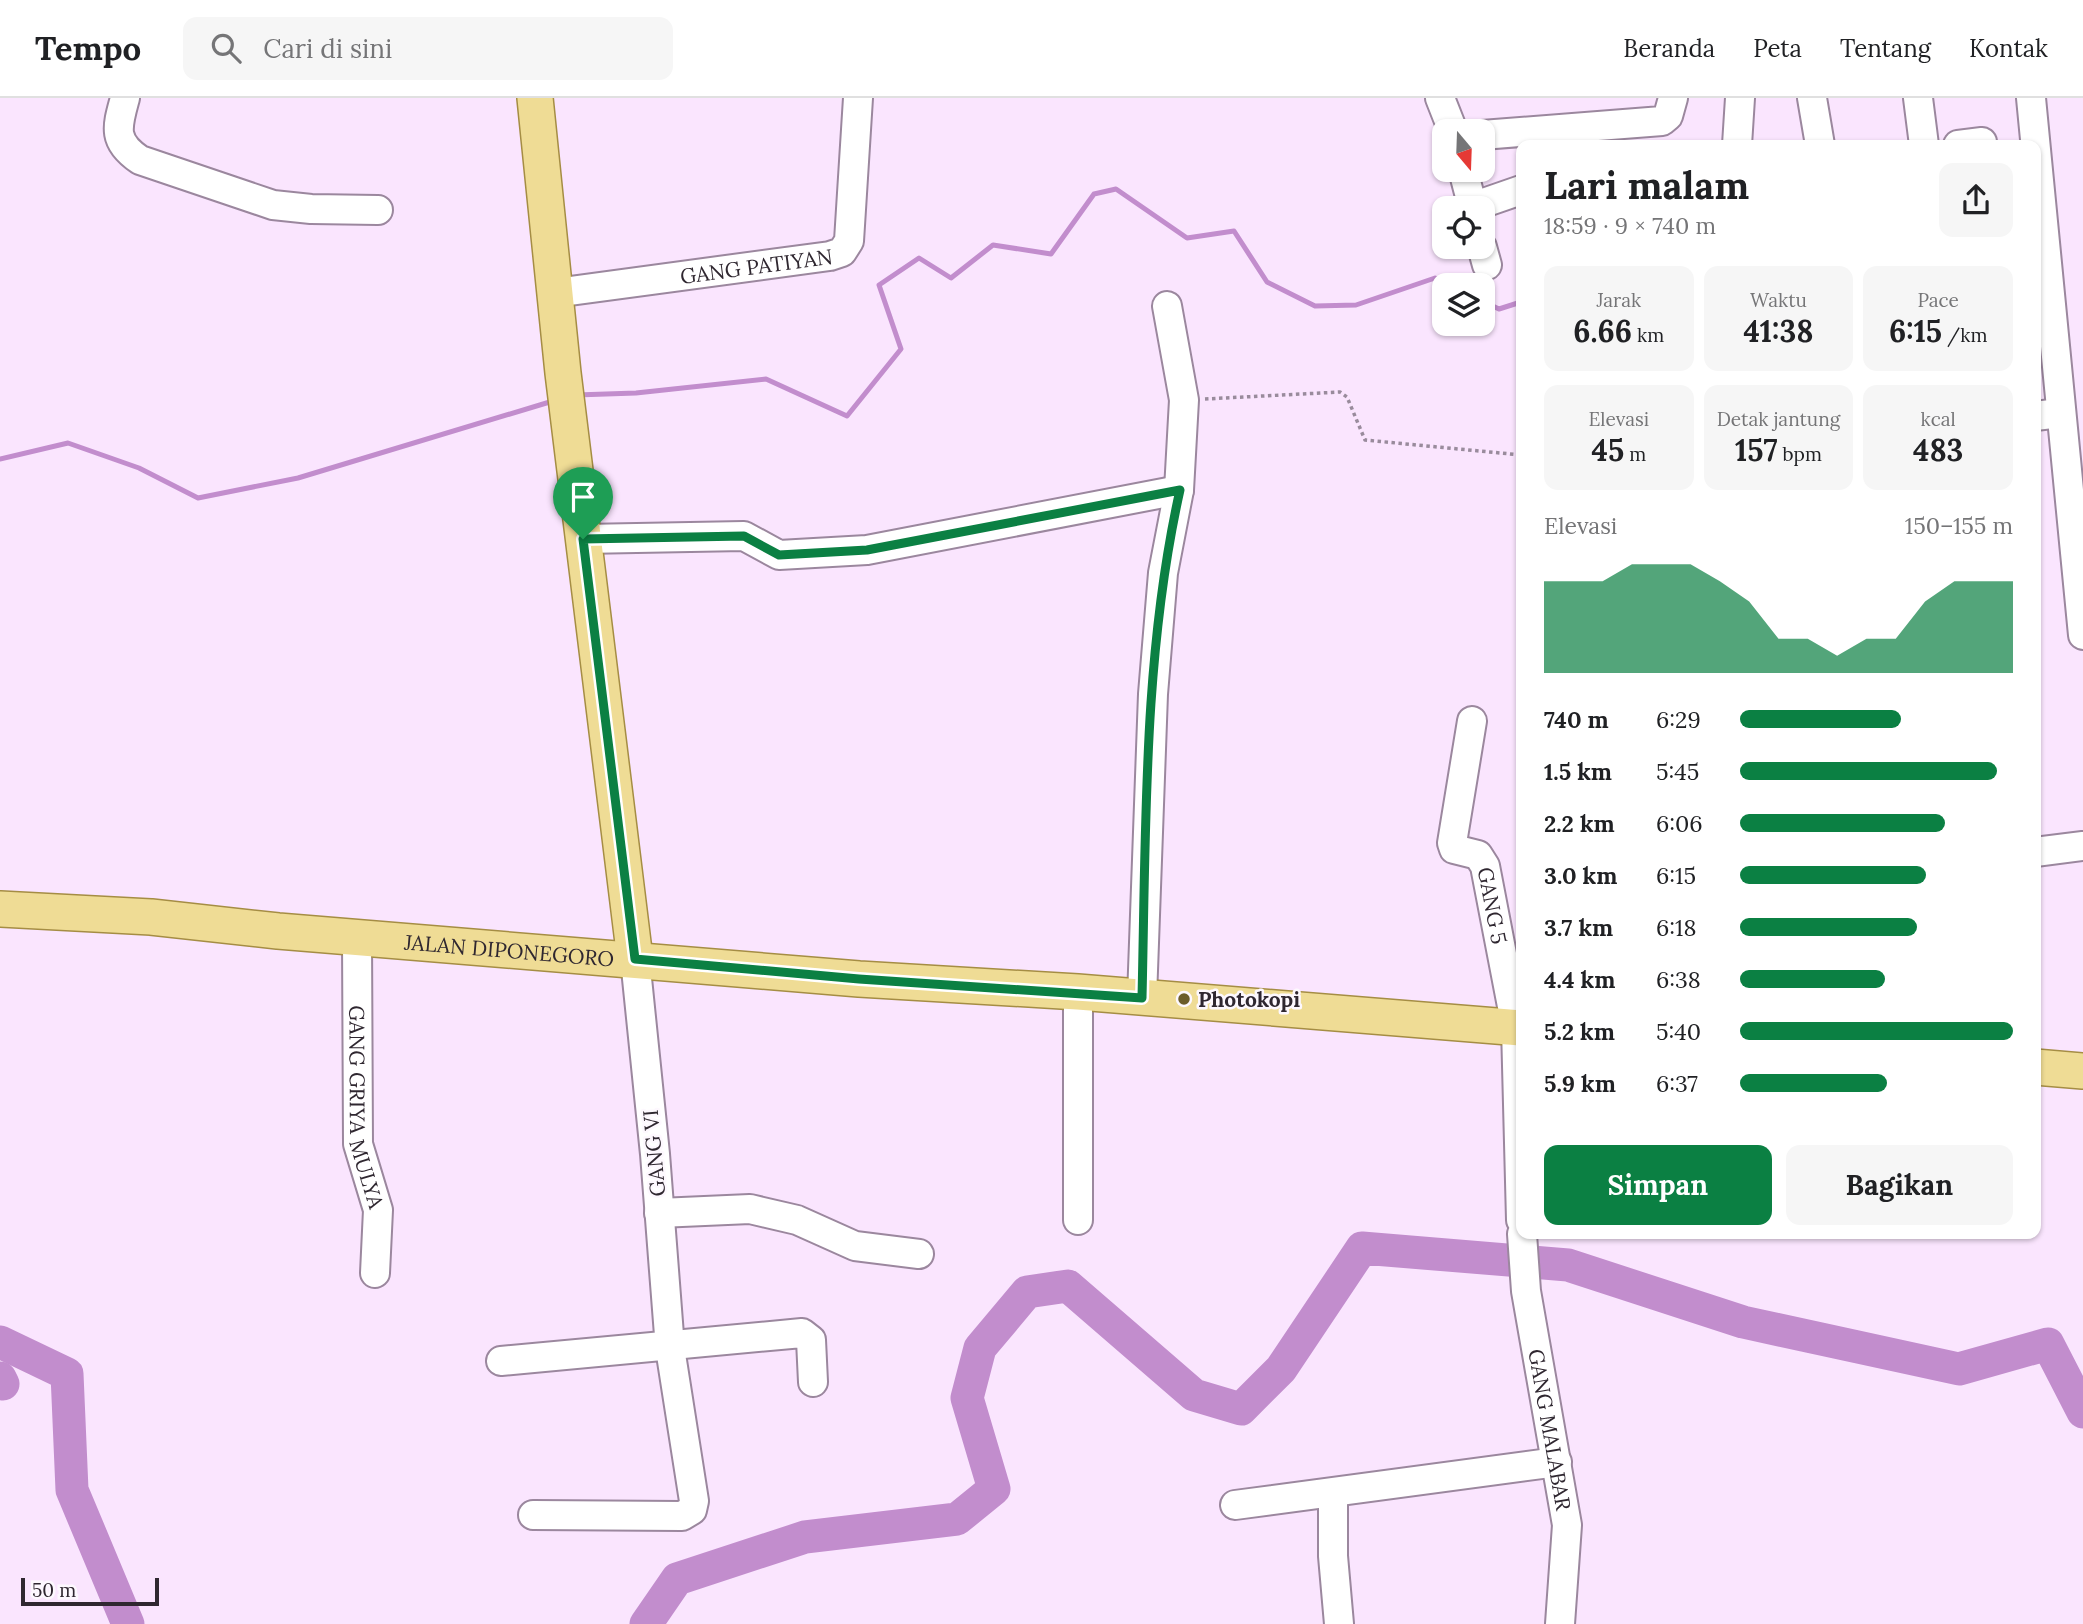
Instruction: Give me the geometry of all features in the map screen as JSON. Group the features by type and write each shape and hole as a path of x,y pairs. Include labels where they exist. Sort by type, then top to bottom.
{"main road":[{"path":"535,98 563,373 635,959"},
{"name":"JALAN DIPONEGORO","path":"0,909 151,917 357,938 859,979 1078,992 1516,1028"},
{"path":"2041,1068 2083,1071"}],"street":[{"path":"125,98 117,127 125,150 140,160 273,205 311,209 378,210"},
{"name":"GANG PATIYAN","path":"555,293 830,256 842,252 849,241 858,98"},
{"path":"1440,98 1448,119"},
{"path":"1495,134 1662,121 1668,116 1673,98"},
{"path":"1737,140 1740,98"},
{"path":"1812,98 1819,140"},
{"path":"1918,98 1923,140"},
{"path":"2031,98 2033,140"},
{"path":"1495,200 1516,192"},
{"path":"2041,284 2048,414 2073,448 2083,635"},
{"path":"1142,998 1153,694 1163,573 1180,490 1184,400 1167,306"},
{"path":"583,539 744,536 779,555 867,550 1180,490"},
{"name":"GANG 5","path":"1472,721 1452,844 1454,849 1478,855 1485,866 1516,1018"},
{"path":"2041,851 2083,846"},
{"name":"GANG GRIYA MULYA","path":"357,938 358,1144 379,1210 375,1273"},
{"name":"GANG VI","path":"533,1515 682,1516 692,1510 694,1501 690,1461 670,1348 635,959"},
{"path":"1078,992 1078,1220"},
{"path":"659,1213 750,1209 797,1220 855,1246 919,1254"},
{"name":"GANG MALABAR","path":"1522,1239 1527,1291 1567,1525 1560,1624"},
{"path":"501,1361 670,1348 802,1334 811,1340 813,1382"},
{"path":"1235,1505 1558,1462"},
{"path":"1333,1494 1333,1556 1339,1624"}],"path":[{"path":"1184,400 1340,392 1346,397 1365,440 1516,455"}],"waterway":[{"path":"576,395 636,393 766,379 847,416 901,349 879,285 919,258 951,278 993,245 1051,254 1094,194 1116,189 1187,238 1234,231 1267,282 1315,306 1356,305 1432,279"},
{"path":"1495,307 1499,309 1516,304"},
{"path":"0,459 68,443 139,468 198,498 298,478 553,401"},
{"path":"646,1624 677,1579 805,1537 957,1519 994,1489 967,1398 980,1348 1027,1292 1068,1286 1194,1395 1241,1409 1281,1369 1362,1248 1568,1265 1743,1322 1959,1369 2048,1344 2083,1412"},
{"path":"0,1342 67,1374 72,1490 128,1624"},
{"path":"0,1378 3,1384 0,1383"},
{"path":"0,1379 3,1384"}],"place":[{"name":"Photokopi","path":"1184,999"}],"route":[{"path":"1180,490 1163,573 1153,694 1142,998 859,979 635,959 583,539 744,536 757,541 769,552 779,555 867,550 981,530 1115,500 1180,490"}]}
